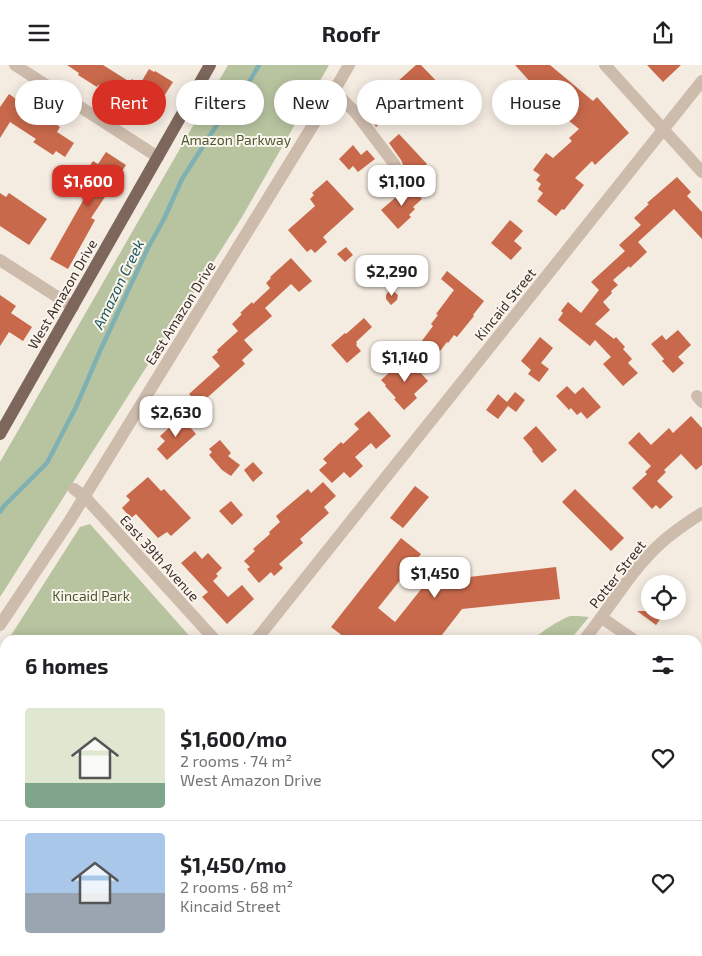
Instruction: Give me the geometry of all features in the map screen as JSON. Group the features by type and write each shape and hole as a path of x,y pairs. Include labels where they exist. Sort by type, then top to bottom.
{"main road":[{"name":"West Amazon Drive","path":"0,434 210,65"}],"street":[{"path":"15,65 158,157"},
{"name":"East Amazon Drive","path":"340,80 349,65"},
{"path":"605,65 702,172"},
{"name":"Kincaid Street","path":"260,635 702,81"},
{"path":"347,104 395,165"},
{"name":"East Amazon Drive","path":"0,625 70,520 79,493 312,125"},
{"path":"0,260 73,307"},
{"name":"East 39th Avenue","path":"79,493 210,635"},
{"name":"Potter Street","path":"588,635 643,561 661,543 702,513"},
{"path":"602,618 627,635"}],"green space":[{"name":"Amazon Parkway","path":"228,65 329,65 320,80 274,80 274,125 295,125 242,217 0,597 0,462 194,125 264,125 264,80 219,80"},
{"name":"Kincaid Park","path":"90,524 189,635 11,635 80,527"},
{"path":"570,616 589,617 574,635 539,635"}],"building":[{"path":"67,65 103,65 127,80 92,80 92,84 78,75 79,73"},
{"path":"416,65 421,65 435,80 399,80"},
{"path":"515,65 550,65 568,80 528,80"},
{"path":"647,65 681,65 663,82"},
{"path":"149,69 173,82 166,93 166,80 142,80"},
{"path":"579,89 593,101 597,97 629,133 595,165 592,161 575,178 584,185 564,210 562,209 556,216 537,201 543,193 538,189 541,184 536,180 540,175 533,170 546,153 553,158 572,141 569,138 579,129 574,125 579,125"},
{"path":"9,94 15,98 15,125 57,125 60,127 57,132 74,143 65,157 56,151 53,155 33,142 36,139 10,122 0,138 0,107"},
{"path":"399,134 427,164 413,177 389,143"},
{"path":"353,145 361,155 367,150 375,159 358,172 353,166 349,170 339,159"},
{"path":"106,152 126,165 91,218 95,220 68,269 50,259 85,197 79,193 87,182 81,178 93,161 98,164"},
{"path":"677,177 691,192 687,196 702,212 702,239 674,209 638,242 647,252 630,268 629,266 613,280 618,285 603,302 610,310 595,324 614,339 616,337 632,359 628,363 638,373 623,386 603,364 611,357 595,340 590,346 558,320 563,313 561,311 568,302 581,313 599,290 591,282 625,251 619,245 641,225 634,218 649,204 647,203"},
{"path":"327,180 354,209 323,237 327,242 315,253 311,249 307,252 288,230 315,206 310,199 314,195 312,193"},
{"path":"410,185 422,199 413,207 415,209 409,215 411,217 398,229 381,210"},
{"path":"0,193 6,197 9,193 47,219 29,245 0,226"},
{"path":"510,220 523,231 514,241 522,248 511,260 491,243"},
{"path":"346,247 353,255 345,262 337,254"},
{"path":"291,258 312,281 299,292 291,284 265,308 272,316 244,340 253,350 242,360 245,364 199,405 189,394 220,366 212,357 238,331 232,324 242,314 240,313 270,288 266,283 270,277"},
{"path":"447,271 484,301 457,337 454,335 437,355 421,342 433,326 431,324 438,315 436,314 454,290 441,279"},
{"path":"389,291 393,291 398,295 397,300 391,305 386,299"},
{"path":"0,295 16,306 11,313 32,327 23,341 9,332 0,346"},
{"path":"364,318 372,327 356,342 361,351 347,363 331,345"},
{"path":"678,330 691,345 678,357 684,363 673,373 662,361 664,359 651,344 662,335 666,340"},
{"path":"540,337 553,348 541,363 549,369 539,382 528,374 531,370 521,361"},
{"path":"408,359 428,381 414,394 417,398 404,410 381,380 400,363 402,365"},
{"path":"567,386 575,394 583,387 601,407 587,419 581,412 577,415 571,408 569,410 556,396"},
{"path":"515,392 525,400 516,412 508,406 498,419 486,410 498,394 507,402"},
{"path":"369,411 391,436 376,449 371,443 355,457 363,466 350,478 344,472 332,483 319,470 327,463 323,459 341,442 343,444 359,429 354,424"},
{"path":"691,416 702,428 702,465 696,470 681,454 664,470 666,472 657,481 673,497 660,509 656,505 652,509 632,488 647,474 645,472 651,466 628,443 639,432 651,445 669,428 673,433"},
{"path":"181,417 196,434 167,460 157,449 165,441 160,436"},
{"path":"536,426 557,450 542,463 523,438"},
{"path":"220,440 231,453 228,456 240,465 231,476 222,470 209,455 212,452 209,449"},
{"path":"253,462 263,473 253,482 244,470"},
{"path":"148,477 161,491 164,489 191,518 171,536 167,532 158,538 136,514 131,518 122,508 130,500 126,496"},
{"path":"323,482 336,496 324,507 329,513 300,539 303,543 279,564 283,568 274,576 271,572 259,583 247,569 250,567 244,561 255,551 253,549 280,522 276,516 308,489 311,493"},
{"path":"415,486 429,497 403,528 390,518"},
{"path":"575,489 624,538 611,551 562,502"},
{"path":"231,501 243,515 232,525 219,511"},
{"path":"401,538 421,554 378,608 395,622 438,568 452,579 556,567 560,599 462,609 442,635 341,635 331,627"},
{"path":"195,551 202,559 208,553 222,568 216,574 218,576 213,581 228,597 242,585 254,599 227,624 202,597 208,592 181,563"},
{"path":"649,620 660,620 656,625"}],"waterway":[{"name":"Amazon Creek","path":"0,512 47,463 76,407 100,351 182,179 218,123 239,99 259,65"}]}
